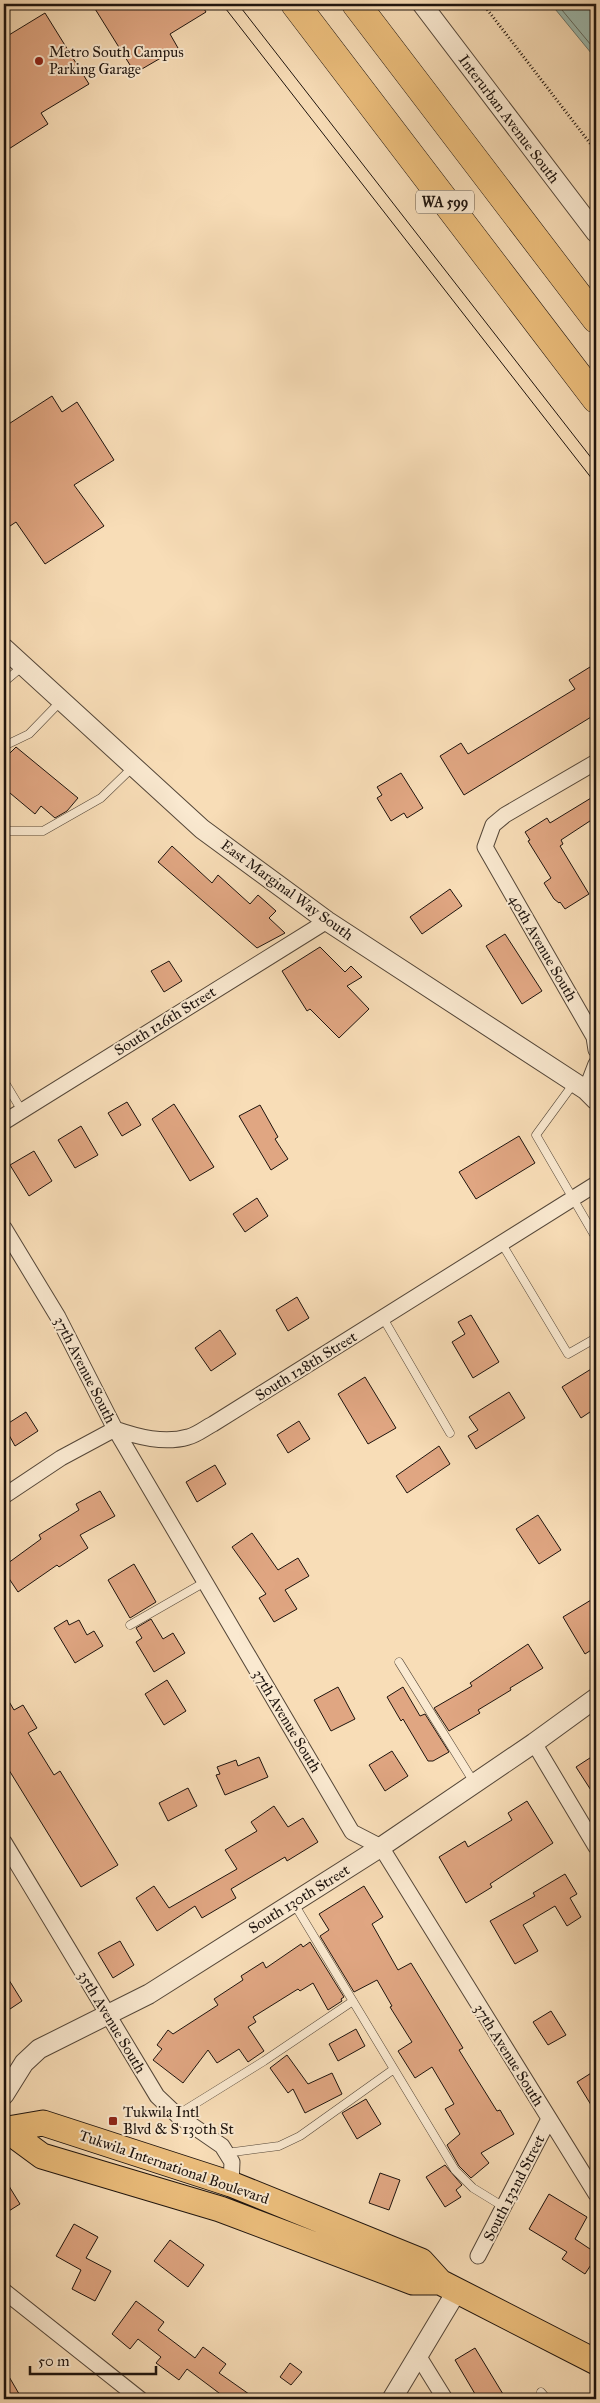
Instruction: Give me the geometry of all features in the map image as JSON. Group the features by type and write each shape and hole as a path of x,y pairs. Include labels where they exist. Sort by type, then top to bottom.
{"highway":[{"name":"WA 599","path":"295,4 596,399"},
{"name":"WA 599","path":"356,4 596,319"}],"main road":[{"name":"Tukwila International Boulevard","path":"6,2129 43,2123 231,2184 422,2261 449,2286 596,2362"},
{"name":"Tukwila International Boulevard","path":"6,2129 42,2156 220,2209 413,2282 449,2286"}],"street":[{"name":"Interurban Avenue South","path":"422,4 596,234"},
{"name":"East Marginal Way South","path":"4,648 202,829 327,921 588,1089"},
{"name":"40th Avenue South","path":"596,762 505,815 493,825 485,848 594,1037 596,1050"},
{"name":"South 126th Street","path":"4,1122 327,921"},
{"path":"588,1089 596,1064"},
{"name":"South 128th Street","path":"115,1429 139,1437 165,1440 189,1437 213,1424 596,1184"},
{"name":"37th Avenue South","path":"4,1228 58,1317 115,1429 352,1832 381,1847 596,2194"},
{"path":"4,1496 61,1458 115,1429"},
{"name":"South 130th Street","path":"4,2095 24,2063 39,2049 149,1994 381,1847 475,1784 596,1698"},
{"path":"534,1743 596,1848"},
{"name":"35th Avenue South","path":"4,1842 157,2096 177,2115 222,2146 226,2153"},
{"name":"South 132nd Street","path":"478,2256 549,2119"},
{"path":"226,2153 232,2162 231,2184"},
{"path":"392,2399 419,2357 449,2286"},
{"path":"4,2291 140,2399"},
{"path":"419,2357 445,2399"}],"lane":[{"path":"4,682 23,666"},
{"path":"4,746 29,734 61,701"},
{"path":"4,831 43,831 101,798 133,767"},
{"path":"4,1081 22,1110"},
{"path":"588,1089 536,1135 596,1238"},
{"path":"502,1244 568,1354 596,1338"},
{"path":"383,1318 450,1433"},
{"path":"130,1624 205,1582"},
{"path":"399,1662 475,1784"},
{"path":"292,1902 455,2170 472,2188 504,2207"},
{"path":"177,2115 264,2061 353,2001"},
{"path":"226,2153 279,2146 300,2136 394,2069"},
{"path":"541,2392 548,2399"}],"path":[{"path":"483,4 596,151"}],"water":[{"path":"551,4 596,4 596,59"}],"building":[{"path":"92,4 201,4 206,12 170,34 178,48 135,73"},
{"name":"Metro South Campus Parking Garage","path":"45,13 89,84 41,113 48,124 4,152 4,38"},
{"path":"52,396 62,412 77,402 114,460 74,485 104,526 45,564 16,522 4,530 4,427"},
{"path":"590,667 596,677 596,714 464,795 440,756 461,743 468,754 575,689 569,680"},
{"path":"16,747 78,798 67,811 55,818 41,806 35,814 4,788 4,759"},
{"path":"401,773 423,808 407,818 404,813 391,821 377,798 382,795 377,787"},
{"path":"596,795 596,817 561,840 563,844 560,846 589,894 565,909 560,902 554,899 544,883 551,878 528,841 530,840 525,832 547,818 550,823"},
{"path":"172,846 212,883 218,875 250,904 258,895 276,911 269,918 285,933 257,948 158,862"},
{"path":"450,889 462,906 422,934 410,917"},
{"path":"505,934 542,991 522,1004 486,946"},
{"path":"320,947 345,972 351,966 362,977 347,986 369,1009 339,1038 310,1009 307,1011 282,971"},
{"path":"169,961 182,981 164,992 151,971"},
{"path":"127,1102 141,1125 122,1136 108,1113"},
{"path":"174,1104 214,1167 190,1181 152,1119"},
{"path":"260,1105 278,1137 275,1139 288,1159 271,1170 239,1116"},
{"path":"81,1126 98,1155 75,1168 58,1140"},
{"path":"519,1136 535,1163 476,1199 459,1172"},
{"path":"34,1151 52,1181 29,1196 10,1165"},
{"path":"257,1198 268,1216 245,1232 233,1214"},
{"path":"297,1297 309,1318 288,1331 276,1310"},
{"path":"471,1315 499,1362 473,1378 452,1342 465,1334 458,1322"},
{"path":"220,1330 236,1354 211,1371 195,1348"},
{"path":"596,1366 596,1408 581,1418 562,1387"},
{"path":"365,1377 396,1428 368,1444 338,1394"},
{"path":"509,1392 525,1418 476,1449 468,1436 478,1430 469,1417"},
{"path":"26,1412 38,1431 15,1446 4,1426"},
{"path":"299,1421 310,1439 288,1453 277,1435"},
{"path":"439,1446 450,1464 407,1493 396,1476"},
{"path":"215,1465 226,1484 197,1502 186,1482"},
{"path":"100,1491 115,1516 80,1535 88,1548 59,1567 57,1565 18,1592 4,1571 4,1566 41,1539 39,1535 79,1510 76,1504"},
{"path":"538,1515 561,1550 539,1564 516,1529"},
{"path":"252,1533 278,1570 298,1558 309,1576 285,1590 297,1609 274,1622 259,1598 266,1594 232,1547"},
{"path":"134,1564 156,1602 130,1618 108,1580"},
{"path":"596,1597 596,1647 585,1654 563,1617"},
{"path":"151,1619 163,1639 173,1633 185,1653 154,1672 136,1642 142,1638 136,1628"},
{"path":"67,1620 69,1625 79,1620 87,1635 94,1631 103,1646 75,1663 54,1628"},
{"path":"528,1644 543,1668 478,1710 480,1713 449,1731 434,1708 472,1686 470,1683"},
{"path":"167,1680 186,1711 164,1725 145,1694"},
{"path":"338,1687 355,1719 331,1731 314,1700"},
{"path":"403,1687 420,1716 425,1714 449,1752 433,1761 428,1761 403,1719 401,1721 387,1697"},
{"path":"4,1693 14,1710 23,1705 37,1728 28,1733 54,1775 60,1771 118,1865 81,1887 4,1762"},
{"path":"392,1751 408,1776 385,1791 369,1765"},
{"path":"596,1754 596,1798 576,1767"},
{"path":"259,1757 268,1777 225,1795 216,1775 220,1774 217,1767 236,1760 238,1766"},
{"path":"188,1788 197,1806 168,1821 159,1803"},
{"path":"527,1801 553,1843 490,1884 492,1887 466,1903 439,1857 465,1841 468,1847 512,1820 508,1813"},
{"path":"274,1806 288,1827 303,1818 318,1842 287,1861 285,1857 231,1889 236,1898 202,1918 195,1906 157,1931 136,1898 154,1886 169,1908 237,1869 225,1850 257,1831 251,1822"},
{"path":"565,1874 577,1894 570,1898 581,1917 567,1926 555,1906 523,1925 538,1951 515,1964 490,1921 535,1896 533,1893"},
{"path":"364,1886 383,1917 372,1924 398,1970 411,1963 463,2048 459,2050 497,2111 500,2110 514,2134 481,2153 489,2163 471,2178 459,2166 447,2145 460,2134 445,2109 454,2104 432,2067 415,2078 398,2051 412,2042 390,2007 392,2006 377,1980 354,1992 320,1936 329,1930 319,1914"},
{"path":"120,1941 134,1965 113,1978 98,1953"},
{"path":"310,1942 344,1997 341,1999 342,2001 328,2010 313,1983 300,1991 298,1989 253,2017 256,2022 248,2027 264,2051 248,2062 239,2049 217,2063 208,2050 183,2083 153,2060 162,2049 157,2045 168,2030 173,2034 218,2005 214,1999 243,1980 241,1976 263,1962 266,1968 301,1944 303,1947"},
{"path":"4,1972 22,2001 4,2013"},
{"path":"551,2011 566,2035 548,2045 533,2022"},
{"path":"356,2029 365,2046 338,2061 329,2044"},
{"path":"287,2055 308,2084 332,2073 342,2094 305,2113 293,2089 288,2093 270,2068"},
{"path":"596,2070 596,2113 577,2082"},
{"path":"366,2099 381,2124 357,2139 342,2113"},
{"path":"445,2165 462,2185 456,2190 461,2197 445,2207 426,2177"},
{"path":"380,2173 400,2180 389,2210 369,2203"},
{"path":"4,2178 20,2204 4,2214"},
{"path":"549,2194 587,2217 575,2239 596,2253 596,2257 585,2274 562,2259 567,2252 529,2229"},
{"path":"74,2224 98,2237 86,2258 111,2271 95,2301 72,2289 81,2270 56,2256"},
{"path":"170,2240 204,2265 188,2287 154,2261"},
{"path":"136,2301 164,2322 158,2330 195,2358 203,2347 226,2364 219,2373 256,2399 227,2399 187,2369 179,2380 156,2363 161,2357 138,2339 130,2349 112,2334"},
{"path":"475,2348 506,2399 478,2399 455,2360"},
{"path":"290,2363 302,2372 291,2385 280,2377"},
{"path":"4,2368 22,2399 4,2399"}],"tram line":[{"path":"222,4 596,484"},
{"path":"238,4 596,464"}],"place":[{"name":"Metro South Campus Parking Garage","path":"39,61"},
{"name":"Tukwila Intl Blvd & S 130th St","path":"113,2121"}]}
